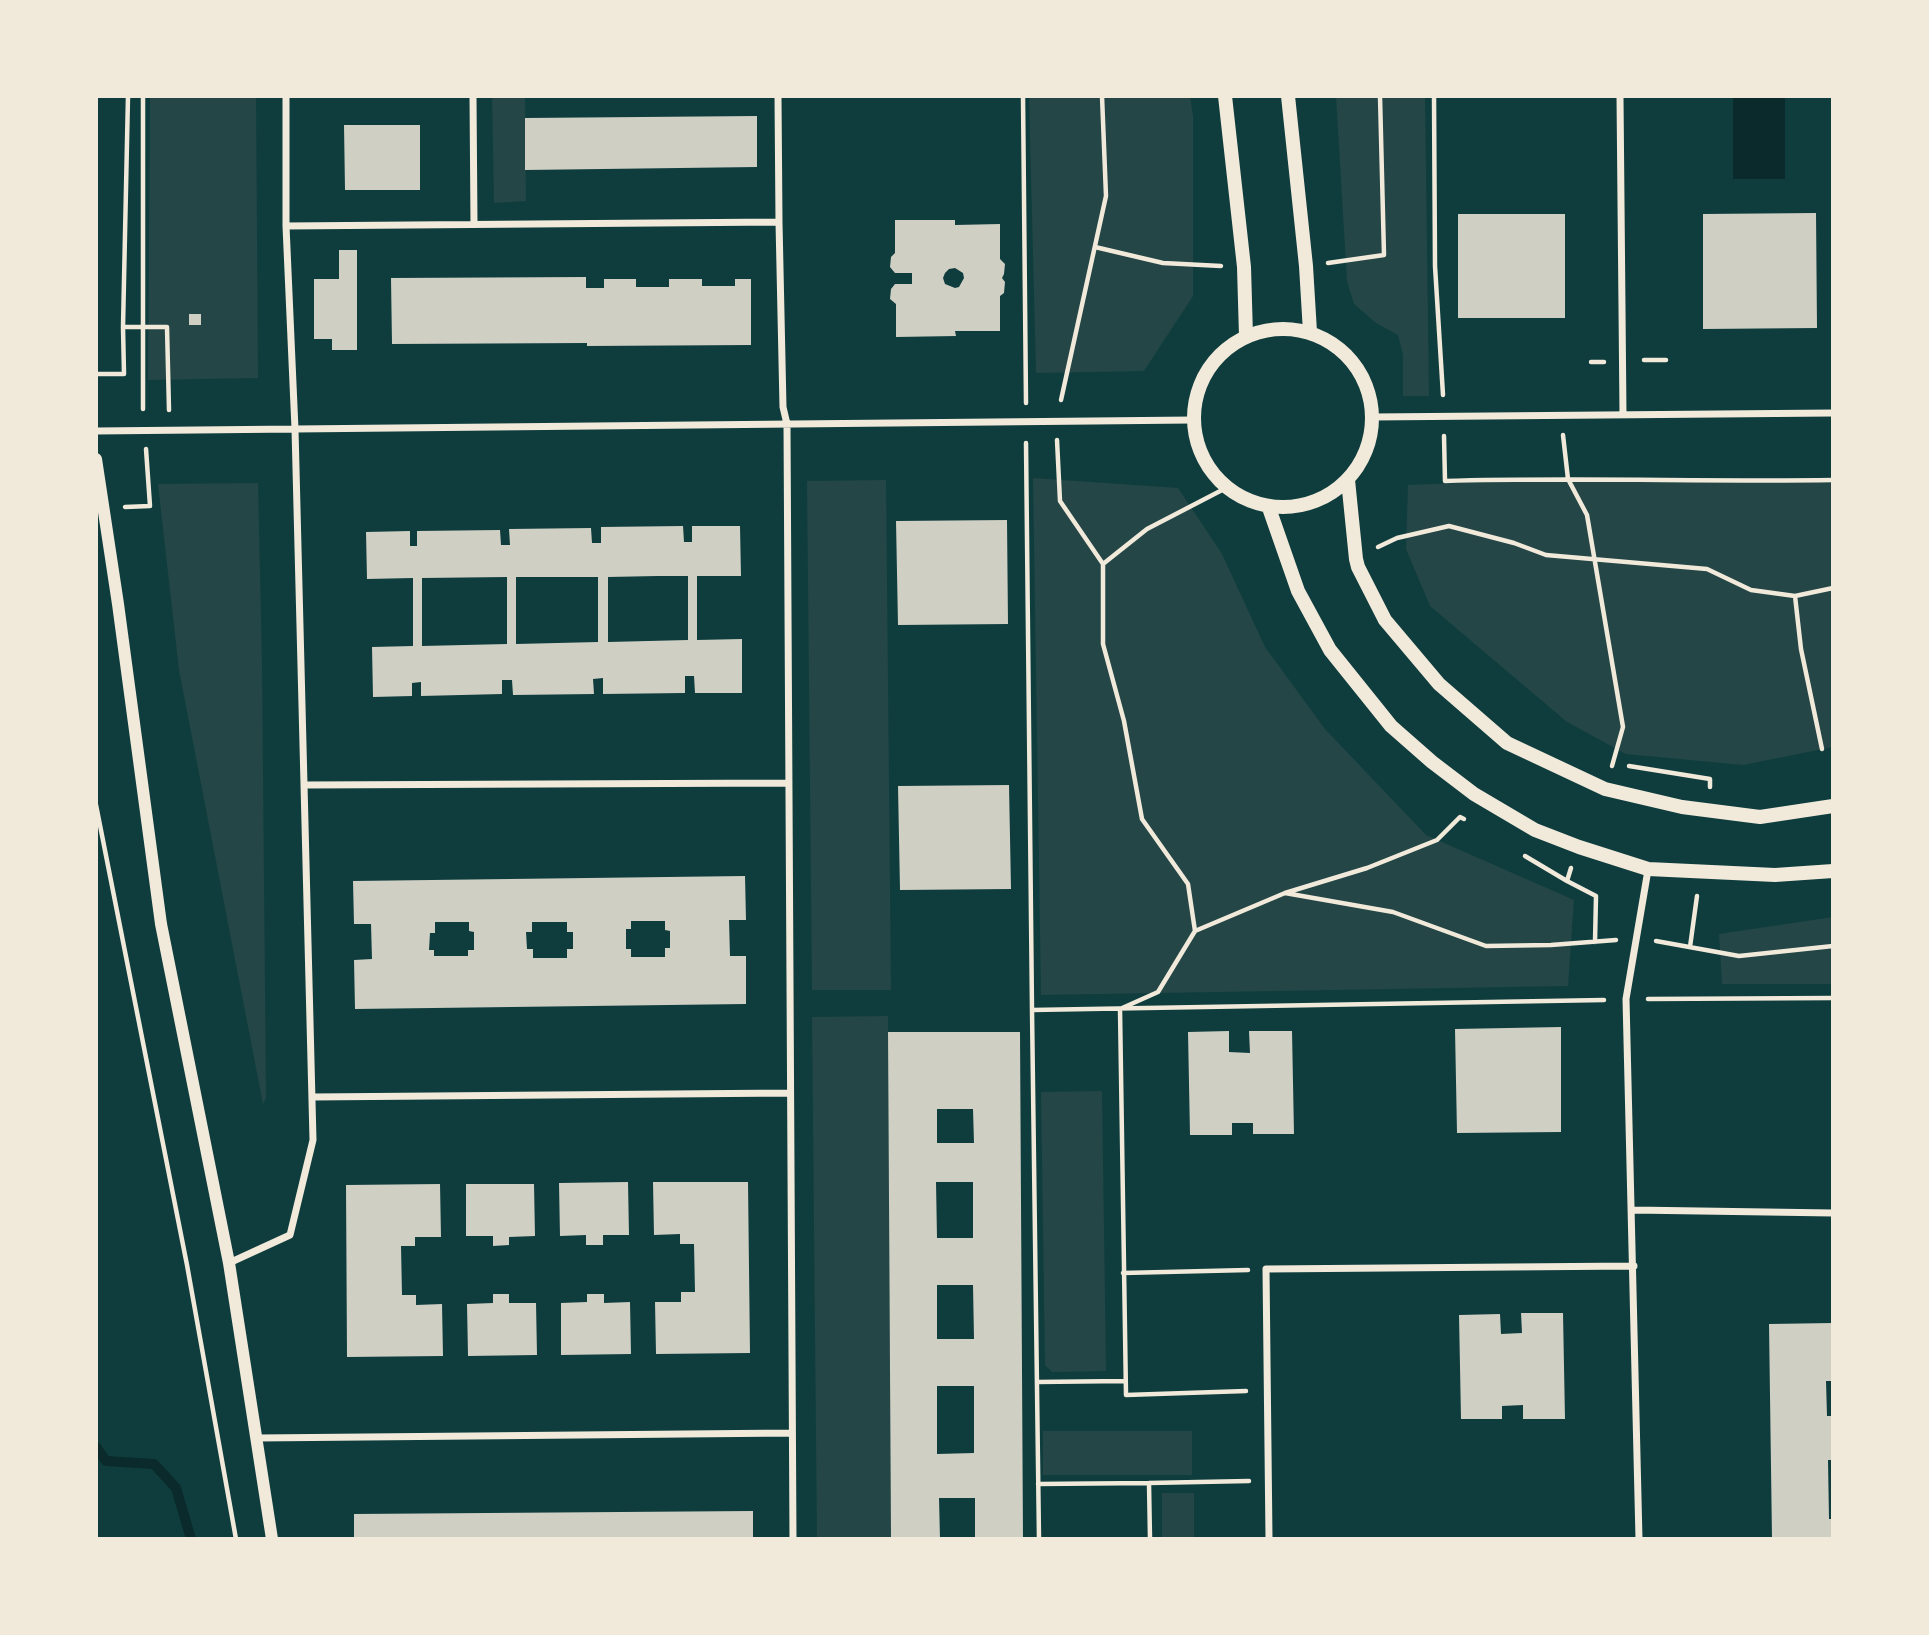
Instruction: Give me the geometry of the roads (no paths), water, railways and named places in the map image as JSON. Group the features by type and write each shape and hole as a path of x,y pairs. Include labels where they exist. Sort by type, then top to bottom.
{"main road":[{"path":"1225,96 1244,267 1246,336"},
{"path":"1288,96 1307,266 1310,332"},
{"path":"1278,328 1310,332 1343,352 1366,383 1373,417 1366,453 1348,480 1312,503 1269,508 1246,501 1226,488 1201,457 1192,420 1199,384 1218,355 1246,336 1278,328"},
{"path":"1348,480 1358,568 1385,620 1439,684 1507,743 1605,789 1682,807 1760,817 1833,806"},
{"path":"1269,508 1298,591 1330,650 1391,726 1474,794 1535,831 1648,869 1775,875 1833,871"}],"street":[{"path":"229,1263 290,1235 313,1140 295,429 286,226 286,96"},
{"path":"473,96 474,224"},
{"path":"778,96 783,407 787,424 793,1539"},
{"path":"1620,96 1623,415"},
{"path":"286,226 779,222"},
{"path":"1373,417 1833,413"},
{"path":"96,431 1192,420"},
{"path":"96,459 161,924 229,1263 272,1539"},
{"path":"304,785 789,783"},
{"path":"1639,1539 1626,999 1648,869"},
{"path":"312,1097 790,1093"},
{"path":"1633,1210 1833,1213"},
{"path":"1269,1539 1266,1269 1634,1266"},
{"path":"258,1438 792,1433"}],"waterway":[{"path":"96,1447 106,1461 154,1464 176,1488 191,1539"}]}
